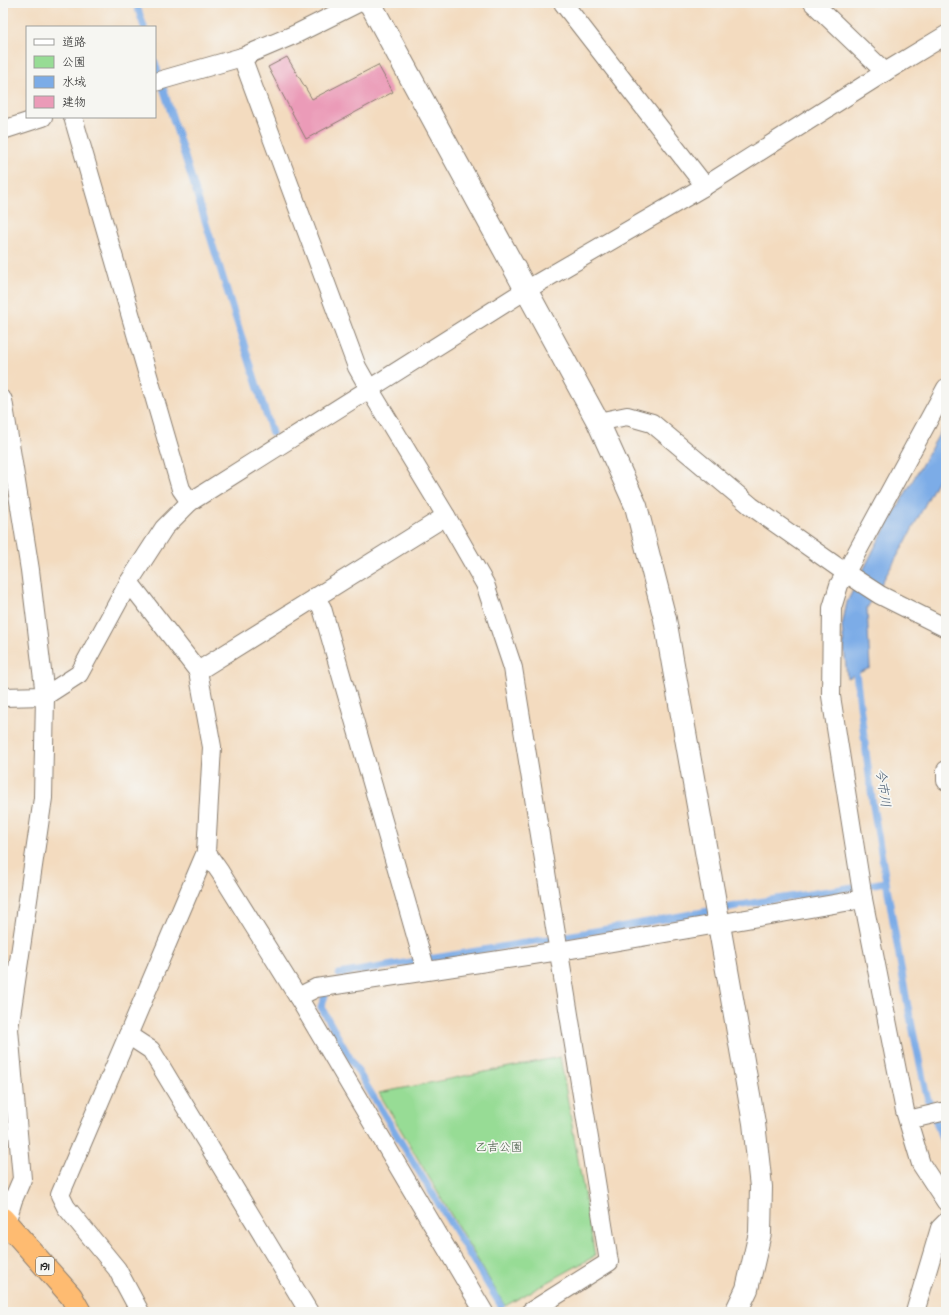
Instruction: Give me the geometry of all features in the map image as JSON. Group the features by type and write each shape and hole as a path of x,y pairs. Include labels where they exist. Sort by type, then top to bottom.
{"highway":[{"name":"191","path":"4,1225 71,1296 80,1312"}],"street":[{"path":"156,82 242,57 296,34 358,3"},
{"path":"370,3 598,422 636,506 665,619 754,1124 761,1187 760,1233 746,1288 736,1312"},
{"path":"563,3 705,186"},
{"path":"813,3 885,72"},
{"path":"10,697 45,696 79,674 129,582 164,528 190,502 370,390 526,290 705,186 946,35"},
{"path":"242,57 357,367 485,584 513,668 609,1262 530,1312"},
{"path":"3,130 40,118"},
{"path":"73,118 181,489 190,502"},
{"path":"946,388 852,576 839,585 832,608 831,696 863,899 904,1103 912,1119 922,1164 946,1202"},
{"path":"3,400 30,570 45,696 43,798 9,1029 22,1179 4,1225"},
{"path":"598,422 627,416 652,423 751,506 880,594 946,628"},
{"path":"198,671 446,516"},
{"path":"129,582 198,671 212,747 206,852 60,1195 66,1207 117,1269 140,1312"},
{"path":"315,597 322,608 426,971"},
{"path":"946,770 946,781"},
{"path":"206,852 298,997 484,1312"},
{"path":"298,997 316,988 559,951 863,899"},
{"path":"128,1035 151,1050 309,1312"},
{"path":"912,1119 946,1111"},
{"path":"915,1312 940,1228 946,1222"}],"green space":[{"name":"乙吉公園","path":"560,1057 595,1256 505,1306 379,1093"}],"water":[{"path":"946,422 946,464 905,543 867,608 870,668 847,678 842,626 847,602 876,545"}],"building":[{"path":"287,57 312,99 378,65 393,92 306,139 268,67"}],"waterway":[{"path":"136,3 144,26"},
{"path":"156,65 272,433"},
{"name":"今市川","path":"855,666 873,806 907,1002 926,1093 946,1150"},
{"path":"339,974 764,901 886,882"},
{"path":"325,996 321,1007 354,1065 501,1306"}]}
